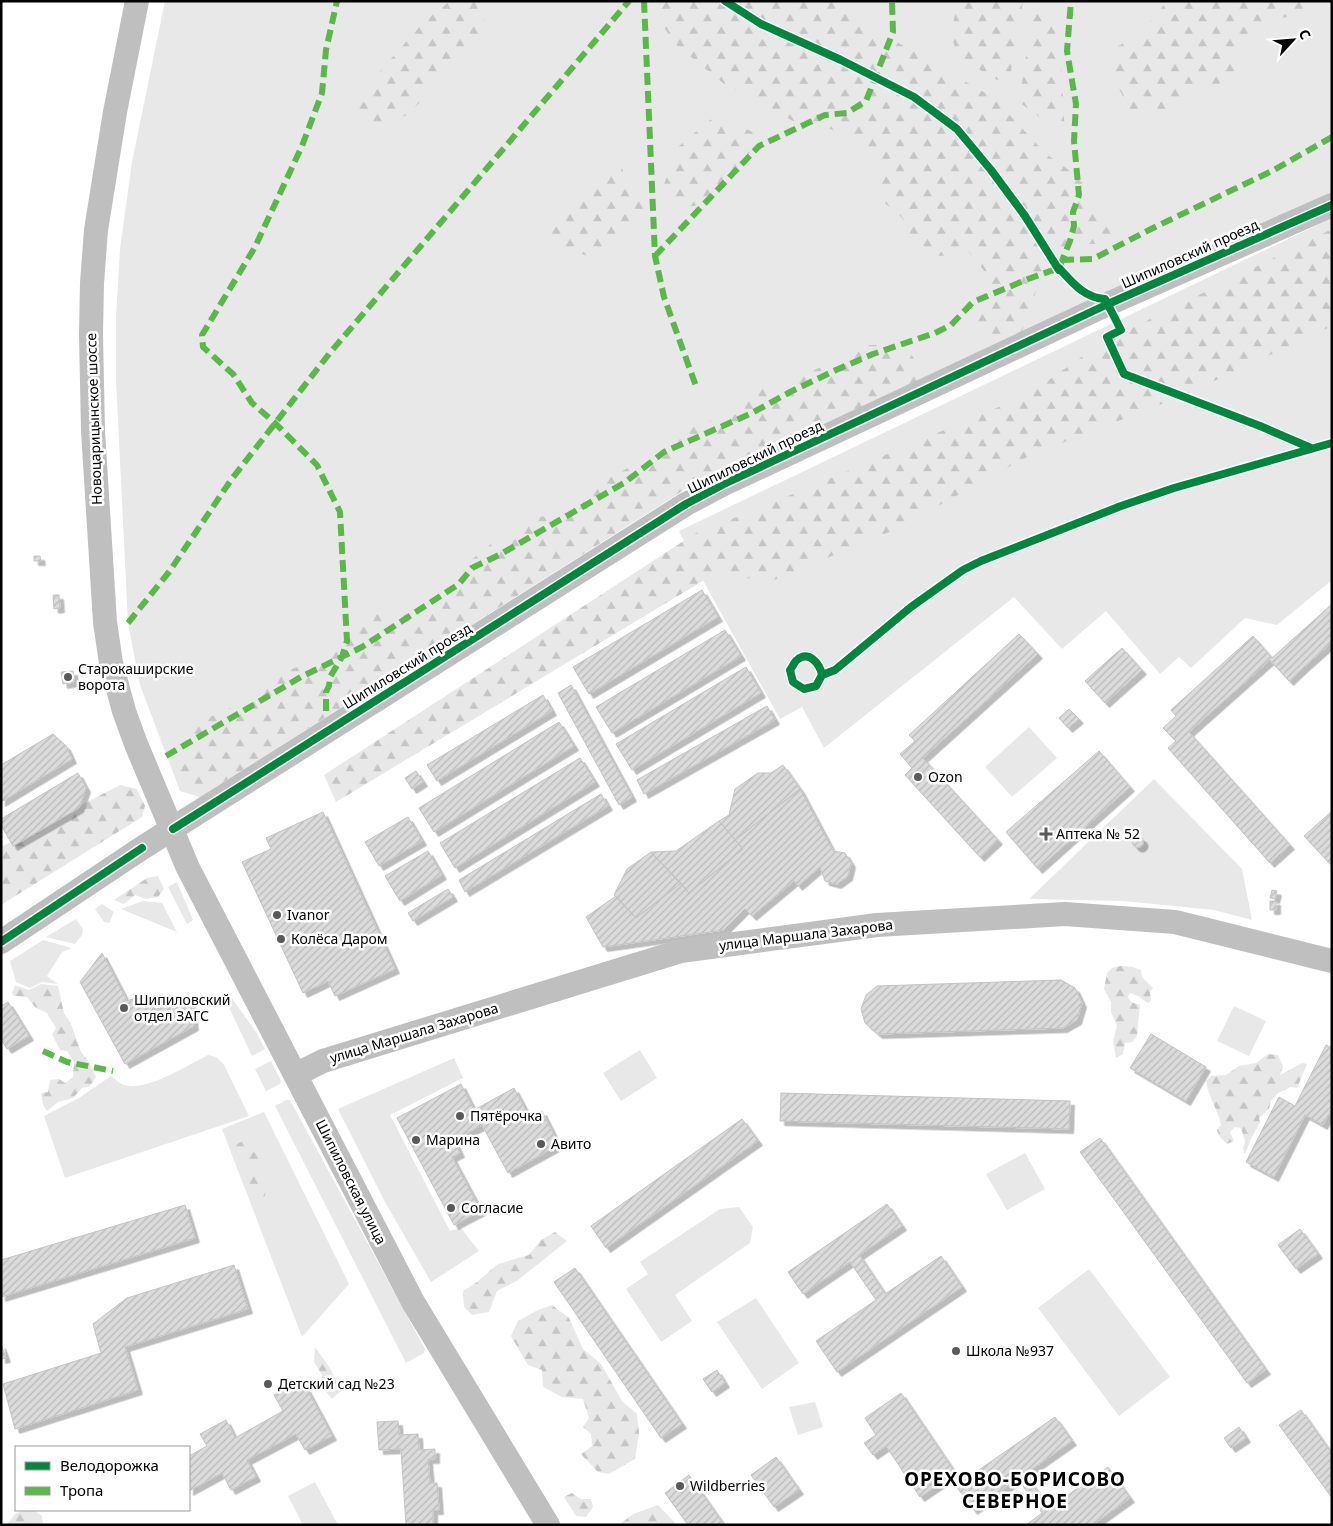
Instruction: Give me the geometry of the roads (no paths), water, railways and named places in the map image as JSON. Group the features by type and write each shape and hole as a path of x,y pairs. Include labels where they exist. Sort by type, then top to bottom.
{"main road":[{"name":"Новоцарицынское шоссе","path":"137,1 114,112 96,230 91,326 93,431 105,622 111,663 124,711 136,744 173,829"},
{"name":"Шипиловский проезд","path":"1,942 142,848 686,504 724,484 1108,304 1332,205"},
{"name":"Шипиловская улица","path":"173,829 188,868 412,1302 548,1525"},
{"name":"улица Маршала Захарова","path":"295,1075 323,1061 682,951 878,925 1065,914 1175,922 1332,961"}],"place":[{"name":"Старокаширские ворота","path":"68,677"},
{"name":"Ozon","path":"918,777"},
{"name":"Аптека № 52","path":"1046,834"},
{"name":"Ivanor","path":"277,915"},
{"name":"Колёса Даром","path":"281,939"},
{"name":"Шипиловский отдел ЗАГС","path":"124,1008"},
{"name":"Пятёрочка","path":"460,1116"},
{"name":"Марина","path":"416,1140"},
{"name":"Авито","path":"541,1144"},
{"name":"Согласие","path":"451,1208"},
{"name":"Школа №937","path":"956,1351"},
{"name":"Детский сад №23","path":"268,1384"},
{"name":"Wildberries","path":"680,1486"}],"district":[{"name":"ОРЕХОВО-БОРИСОВО СЕВЕРНОЕ","path":"1015,1490"}]}
